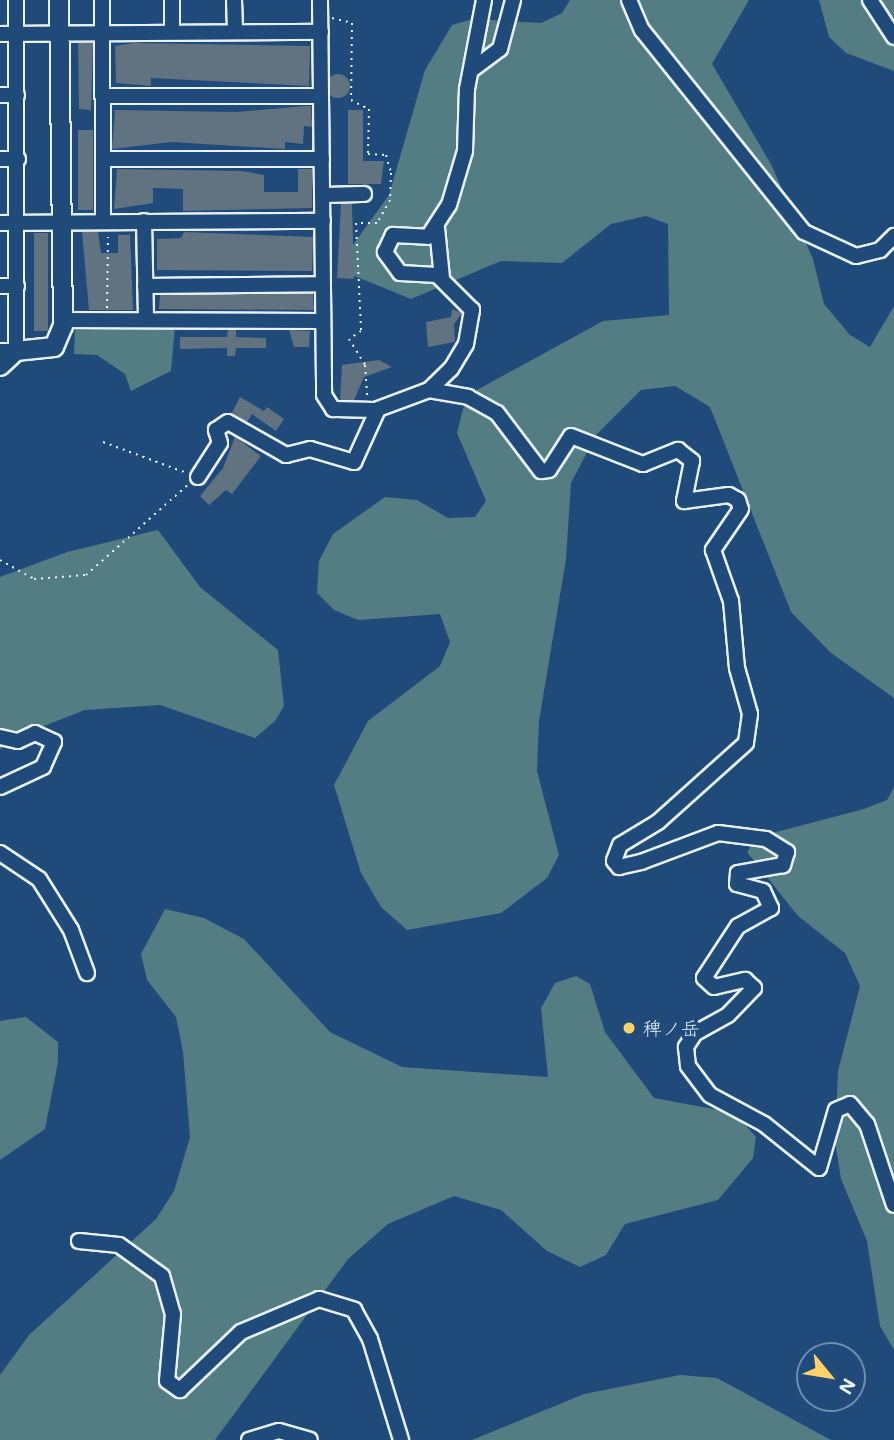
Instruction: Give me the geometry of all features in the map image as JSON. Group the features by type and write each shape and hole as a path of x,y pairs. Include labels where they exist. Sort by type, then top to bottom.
{"street":[{"path":"0,366 8,351 18,286 16,0"},
{"path":"8,351 54,346 63,320 60,0"},
{"path":"102,0 105,222"},
{"path":"172,0 172,32"},
{"path":"234,0 235,32"},
{"path":"320,0 322,284 327,406 377,410 429,390 466,344 472,310 442,278 437,228"},
{"path":"442,278 400,273 385,252 393,235 428,237 437,228 465,151 473,69 484,0"},
{"path":"473,69 500,49 513,0"},
{"path":"629,0 642,30 804,232 856,256 880,250 894,236"},
{"path":"870,0 894,37"},
{"path":"0,34 321,32"},
{"path":"0,95 17,95"},
{"path":"103,96 321,96"},
{"path":"0,159 18,159"},
{"path":"103,159 322,159"},
{"path":"322,195 364,194"},
{"path":"144,221 146,320"},
{"path":"0,223 323,221"},
{"path":"145,286 322,284"},
{"path":"0,286 18,286"},
{"path":"63,320 323,321"},
{"path":"429,390 468,397 497,413 541,471 549,470 571,436 643,464 678,450 692,461 684,502 729,495 738,500 741,509 713,550 731,601 737,668 750,714 746,743 658,822 620,845 614,861 619,867 641,862 718,833 766,839 786,852 783,865 738,873 737,884 763,891 771,908 738,926 704,978 714,987 744,980 754,988 728,1015 695,1033 686,1047 688,1066 710,1095 764,1124 819,1168 836,1110 850,1104 867,1124 894,1205"},
{"path":"198,477 220,443 216,430 228,422 286,455 310,449 344,464 360,455 377,410"},
{"path":"0,737 18,741 35,733 54,742 43,767 0,787"},
{"path":"0,853 39,879 71,930 88,973"},
{"path":"79,1241 119,1245 162,1276 173,1314 167,1381 180,1390 242,1332 320,1299 354,1310 370,1339 401,1440"},
{"path":"248,1440 279,1432 310,1440"}],"path":[{"path":"105,222 107,320"},
{"path":"0,560 34,579 86,575 198,477 103,442"}],"green space":[{"path":"570,0 749,0 712,64 771,164 813,259 824,304 850,335 870,347 894,306 894,698 831,653 791,612 710,407 675,386 641,390 596,435 571,483 566,559 539,721 537,771 559,855 547,878 501,913 407,930 381,907 361,873 334,785 368,721 440,666 450,642 440,614 358,620 334,610 317,593 319,561 333,534 385,497 417,500 448,518 475,517 486,501 457,433 463,409 475,391 603,321 669,315 668,224 646,216 611,224 562,263 501,261 411,299 352,275 350,249 389,195 425,70 452,25 473,19 541,23 562,13"},
{"path":"819,0 894,0 894,71 846,53 829,37"},
{"path":"175,326 171,371 131,391 125,374 97,355 74,354 75,327"},
{"path":"158,530 200,587 278,650 284,706 275,721 255,738 160,705 85,710 8,740 0,750 0,577 67,552"},
{"path":"894,787 894,1350 880,1326 867,1241 841,1179 835,1141 838,1071 860,986 845,953 798,916 747,852 757,837 864,809 887,800"},
{"path":"165,909 204,918 244,939 330,1032 402,1067 548,1077 541,1008 555,983 576,976 590,984 605,1032 654,1098 735,1113 756,1137 753,1158 718,1200 625,1224 606,1255 580,1267 547,1251 501,1210 454,1196 388,1224 348,1259 215,1440 0,1440 0,1375 29,1335 156,1219 174,1191 190,1137 183,1052 176,1017 147,980 141,954"},
{"path":"26,1017 58,1042 58,1062 45,1129 0,1160 0,1021"},
{"path":"680,1375 717,1378 831,1440 472,1440 584,1394"}],"building":[{"path":"78,43 93,43 91,110 79,109"},
{"path":"134,43 310,46 309,86 151,78 151,86 116,83 115,46"},
{"path":"338,74 349,81 350,86 343,97 338,98 327,91 326,86 333,75"},
{"path":"311,106 312,127 304,126 303,144 285,142 285,149 171,142 112,149 115,110 237,112"},
{"path":"348,110 363,110 363,161 384,161 381,184 348,184"},
{"path":"78,130 93,130 93,210 78,210"},
{"path":"117,169 242,171 264,175 264,192 298,192 298,169 312,169 312,208 183,211 183,189 153,188 153,203 114,209"},
{"path":"341,204 352,204 354,279 337,278"},
{"path":"82,232 98,232 101,253 118,253 118,235 130,235 133,310 89,310"},
{"path":"184,232 313,237 312,271 157,270 157,239 181,238"},
{"path":"34,233 48,233 48,331 34,331"},
{"path":"313,294 314,310 159,309 160,295"},
{"path":"452,309 462,313 454,324 455,342 428,347 426,322 451,317"},
{"path":"228,330 236,330 236,337 266,338 266,348 236,348 235,356 227,356 227,348 180,349 180,337 227,337"},
{"path":"289,330 310,331 309,347 294,347"},
{"path":"379,360 392,367 364,377 354,400 340,400 342,365"},
{"path":"240,397 264,411 267,407 284,419 276,431 252,414 247,422 232,413"},
{"path":"235,437 261,456 232,494 226,490 209,505 200,496 223,468"}],"place":[{"name":"稗ノ岳","path":"629,1028"}]}
